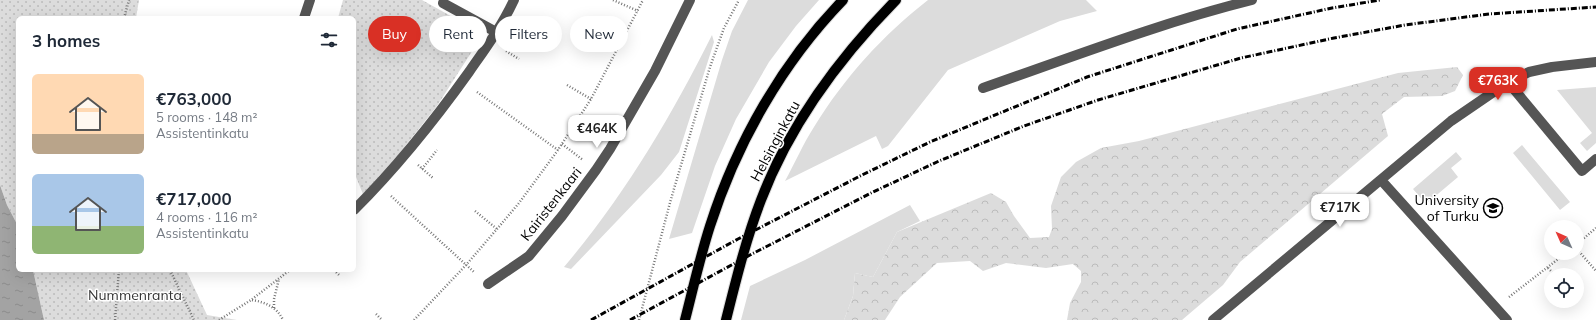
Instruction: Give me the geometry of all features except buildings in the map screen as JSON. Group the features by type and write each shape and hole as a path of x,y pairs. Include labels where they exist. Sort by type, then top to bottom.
{"main road":[{"name":"Helsinginkatu","path":"685,320 710,226 732,167 750,131 791,63 815,31 843,0"},
{"name":"Helsinginkatu","path":"726,320 754,219 765,190 783,152 806,110 824,84 871,26 896,0"}],"street":[{"path":"305,16 310,0"},
{"path":"505,16 514,0"},
{"name":"Kairistenkaari","path":"488,284 529,256 562,216 596,170 610,149 655,71 690,0"},
{"path":"983,88 1061,59 1144,31 1252,0"},
{"path":"443,2 495,31"},
{"path":"356,208 379,185 438,114 495,33"},
{"path":"1213,320 1451,121 1508,82 1529,72 1552,67 1596,62"},
{"path":"1508,82 1582,171 1596,159"},
{"path":"1381,180 1507,320"}],"path":[{"path":"125,16 129,0"},
{"path":"613,0 638,12"},
{"path":"414,320 466,265 497,229 519,203 558,150 591,99 643,0"},
{"path":"639,320 671,199 710,67 724,28 740,0"},
{"path":"462,81 558,150"},
{"path":"567,85 591,99"},
{"path":"562,144 596,170"},
{"path":"422,169 437,150"},
{"path":"379,185 466,265"},
{"path":"475,211 497,229"},
{"path":"1584,238 1596,228"},
{"path":"1584,257 1596,271"},
{"path":"1548,268 1558,260"},
{"path":"1496,307 1544,271"},
{"path":"115,320 119,272"},
{"path":"171,272 194,320"},
{"path":"219,320 251,300 288,272"},
{"path":"336,272 339,275"},
{"path":"274,308 274,299 279,279"},
{"path":"251,300 261,302 274,308 281,315 283,320"},
{"path":"376,314 382,320"}],"green space":[{"path":"0,0 139,0 136,16 16,16 16,222 7,205 0,185"},
{"path":"343,0 422,0 451,16 429,16 429,52 472,52 437,106 398,155 363,194 356,177 356,16 339,16"},
{"path":"748,0 819,0 796,26 769,62 736,119 715,166 692,233 669,239 722,60 732,31"},
{"path":"928,0 1086,0 1097,11 1060,21 948,70 888,146 882,149 876,136 785,181 806,140 838,91 865,58 911,13"},
{"path":"712,35 714,42 679,152 661,175 571,269 564,267 607,212 645,155 680,96"},
{"path":"1457,67 1463,75 1455,91 1442,96 1404,97 1382,114 1388,136 1240,262 1223,285 1182,320 1067,320 1070,303 1081,282 1081,271 1073,264 1046,268 1006,263 983,271 970,261 937,263 900,297 885,320 844,320 853,296 855,273 873,277 897,232 991,193 1006,202 1030,238 1049,237 1052,229 1051,206 1061,177 1076,162 1101,148 1139,141 1398,73"},
{"path":"1596,87 1596,143 1587,151 1580,143 1592,133 1557,90"},
{"path":"1522,145 1570,202 1560,210 1513,153"},
{"path":"1456,152 1462,159 1451,168 1458,177 1426,204 1413,189"},
{"path":"910,205 920,221 897,232 873,277 855,273 853,296 844,320 741,320 750,286 805,260"},
{"name":"Nummenranta","path":"33,272 187,272 207,315 237,320 44,320"}],"water":[{"path":"0,185 7,205 16,222 16,272 33,272 44,320 0,320"}],"railway":[{"path":"591,320 738,239 862,175 930,142 1087,77 1237,29 1332,8 1380,0"},
{"path":"630,320 750,255 871,193 939,161 1024,126 1098,100 1241,58 1334,38 1405,25 1489,14 1596,7"}],"place":[{"name":"University of Turku","path":"1493,208"}]}
